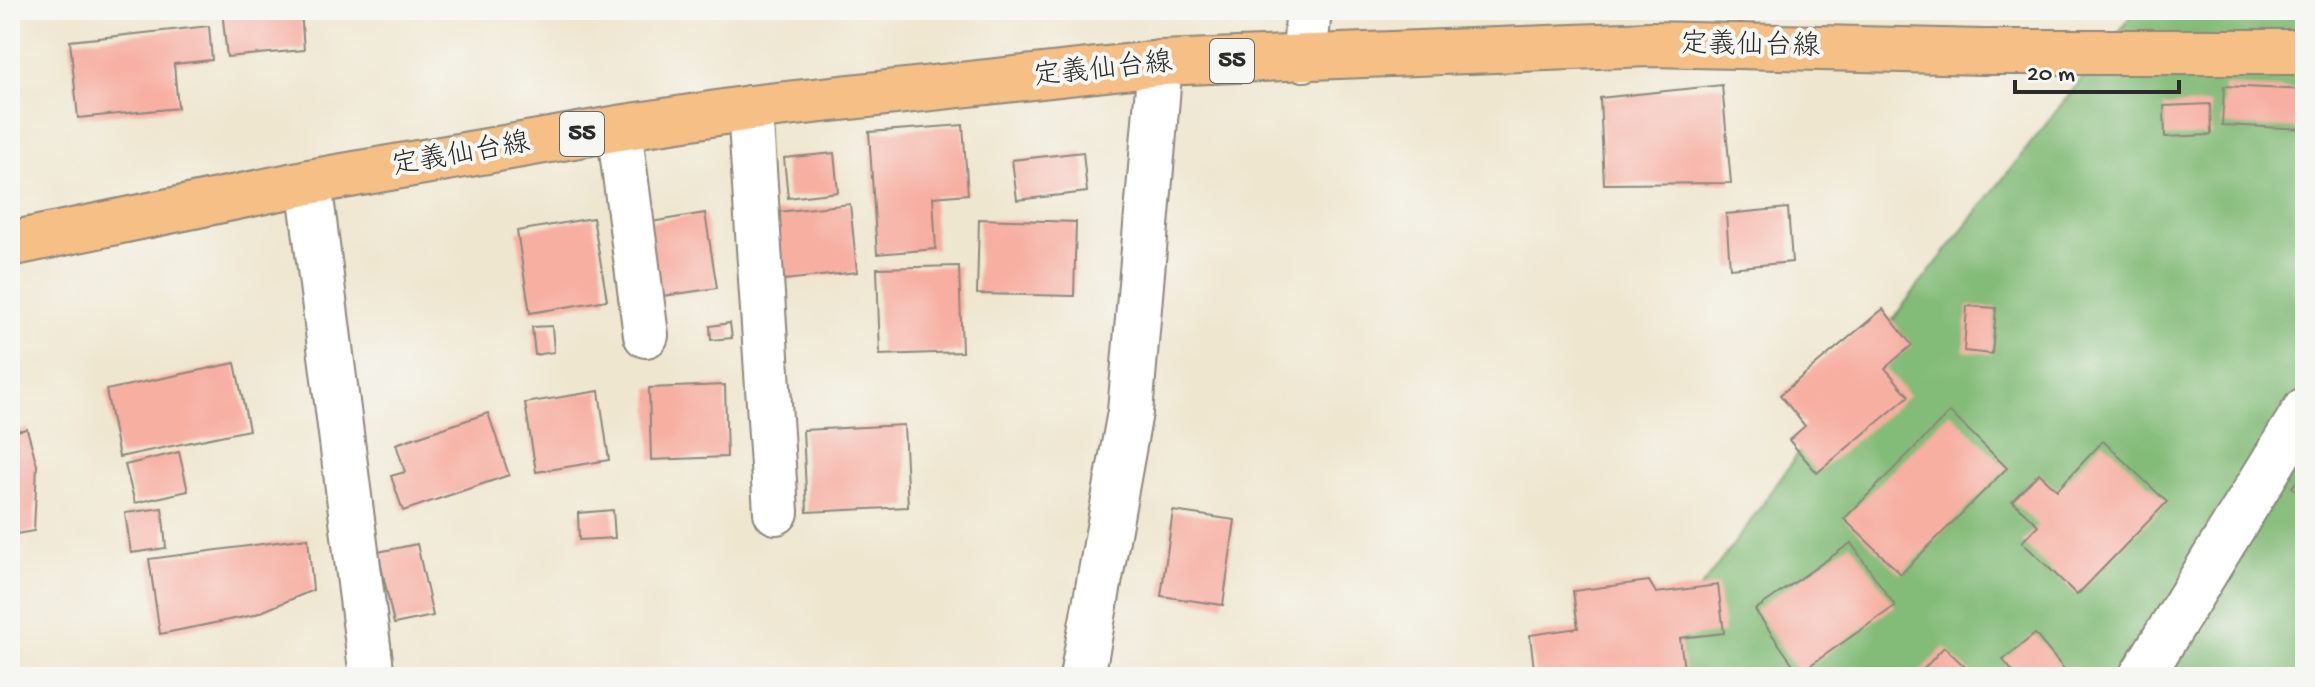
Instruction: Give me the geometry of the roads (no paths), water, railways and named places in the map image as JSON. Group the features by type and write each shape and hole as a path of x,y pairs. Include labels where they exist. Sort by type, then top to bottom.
{"main road":[{"name":"定義仙台線","path":"10,244 309,182 619,128 750,108 1160,63 1650,44 1983,52 2305,52"}],"street":[{"path":"1304,59 1309,10"},
{"path":"1082,677 1130,412 1160,63"},
{"path":"750,108 776,512"},
{"path":"619,128 646,335"},
{"path":"309,182 372,677"},
{"path":"2141,677 2305,410"}]}
